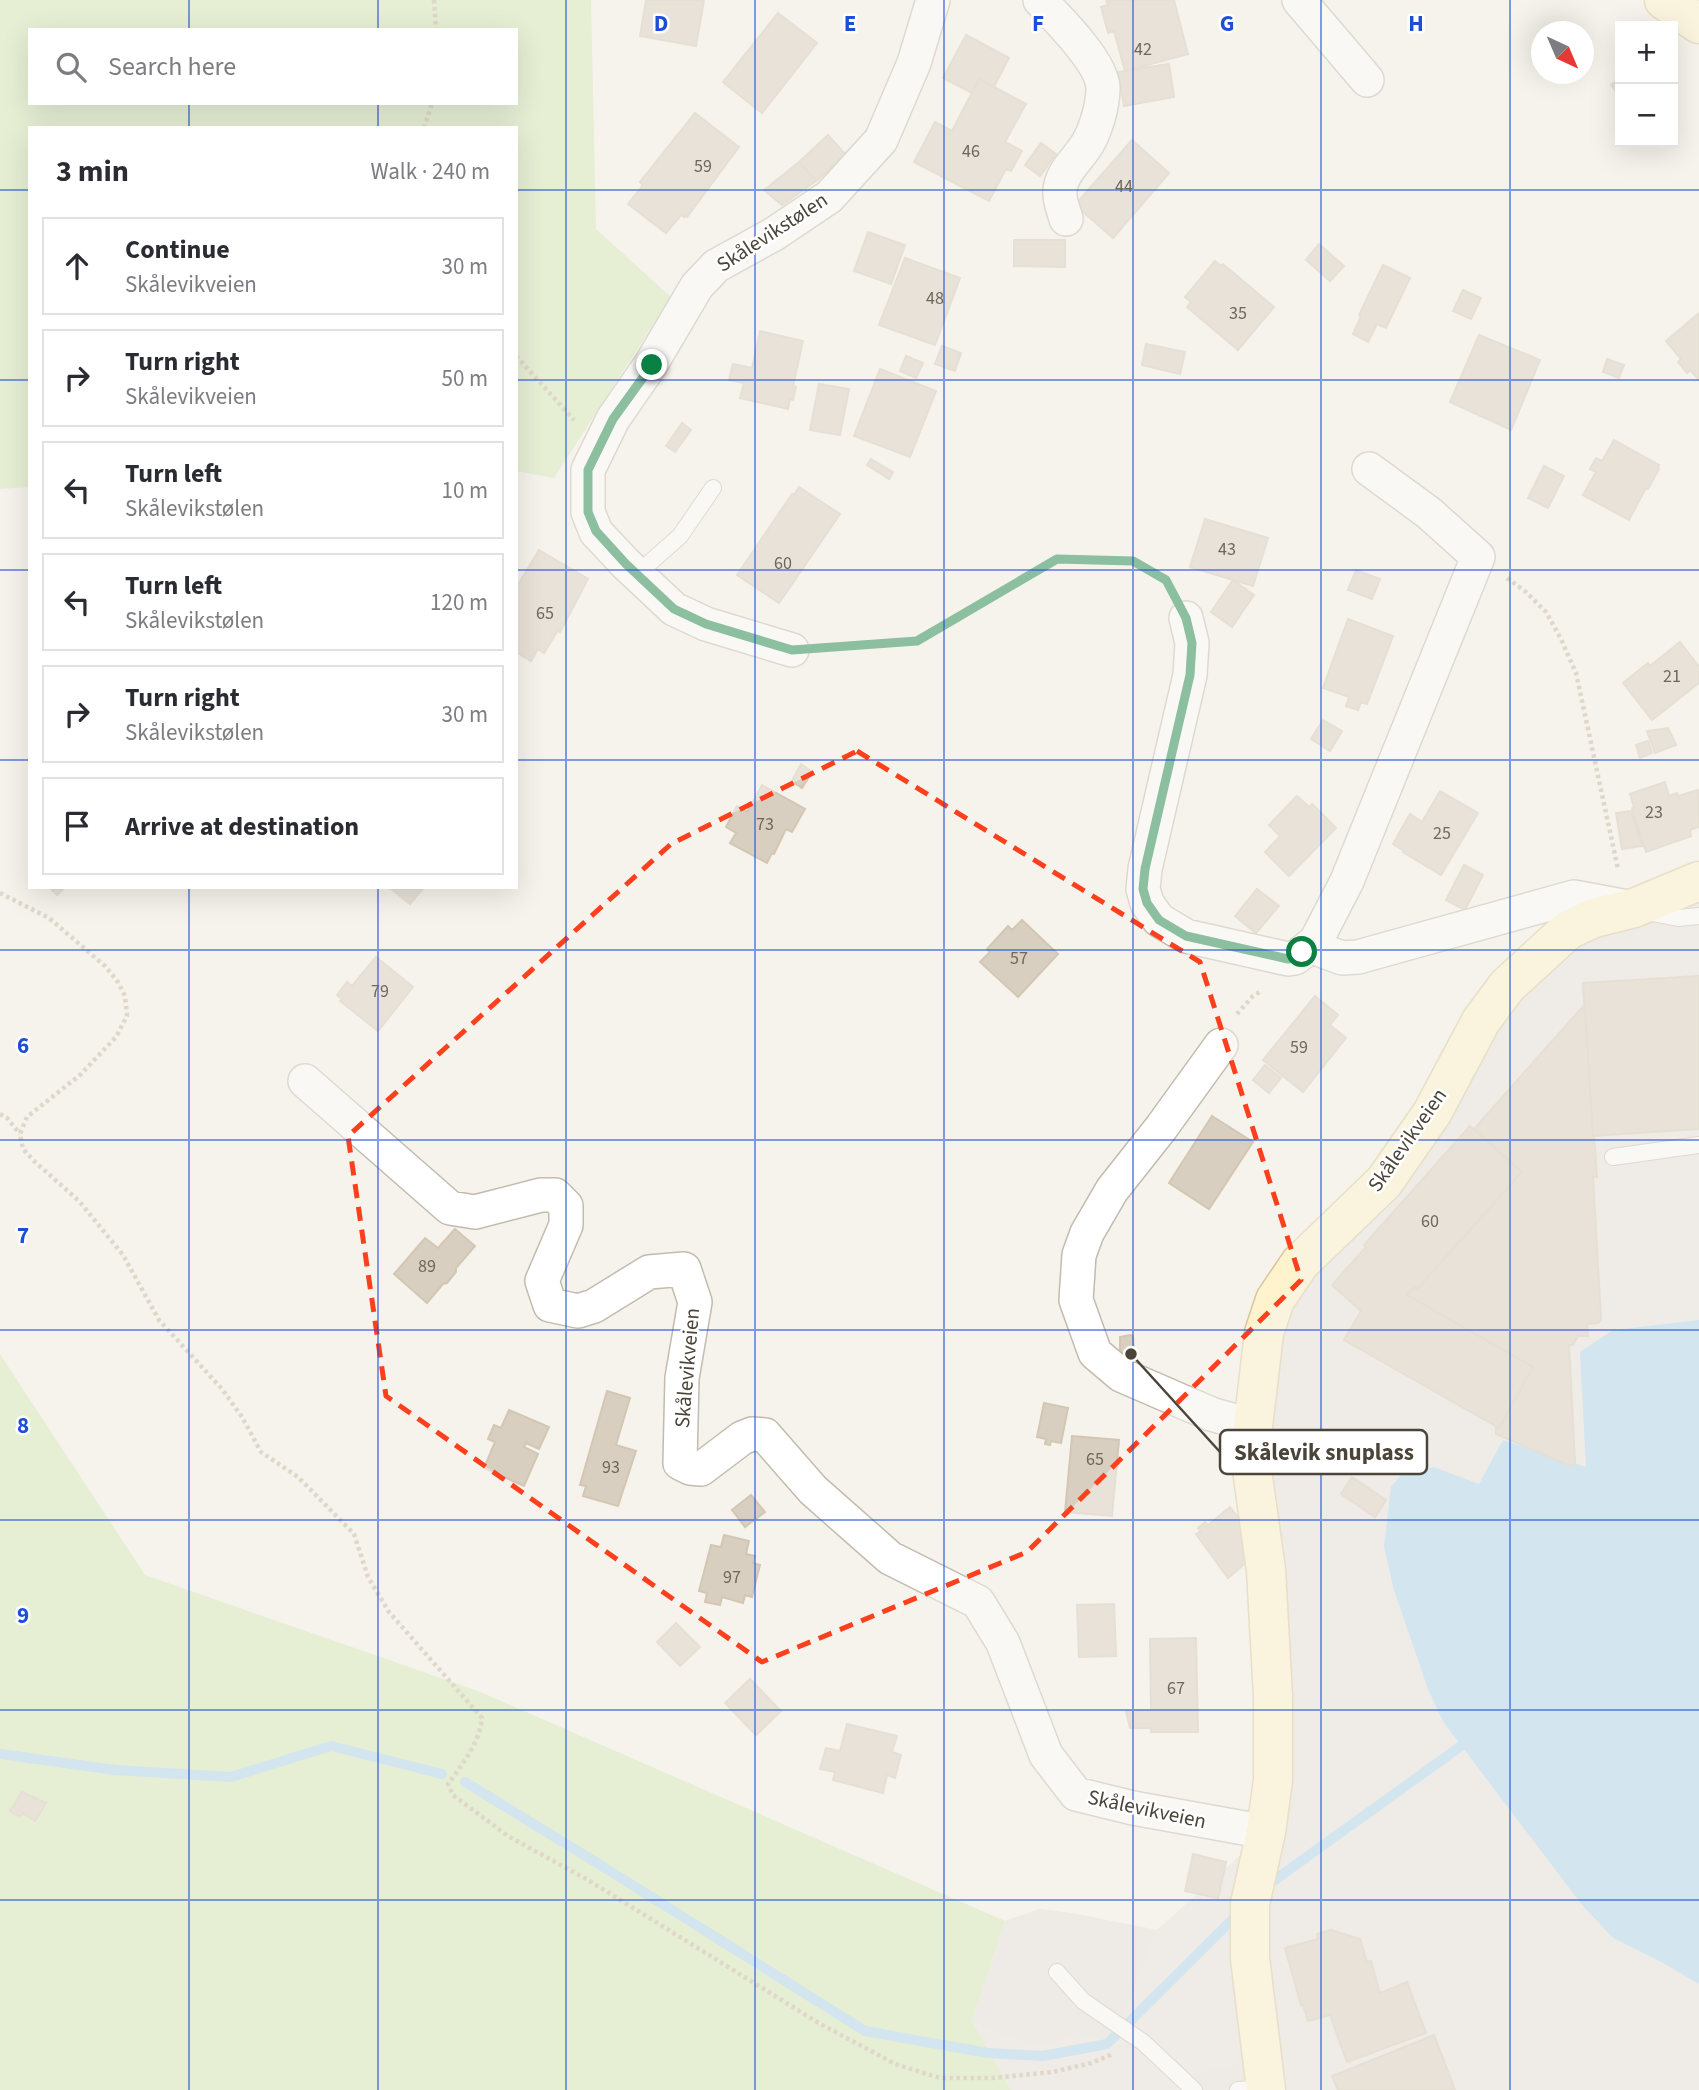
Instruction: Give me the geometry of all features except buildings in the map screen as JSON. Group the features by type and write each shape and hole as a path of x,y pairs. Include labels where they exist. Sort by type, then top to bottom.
{"main road":[{"path":"1664,0 1699,24"},
{"name":"Skålevikveien","path":"1256,2089 1250,1904 1266,1832 1273,1780 1273,1697 1266,1570 1252,1470 1253,1426 1264,1333 1275,1300 1300,1263 1384,1182 1432,1113 1481,1021 1507,985 1568,930 1594,918 1634,908 1699,881"}],"street":[{"name":"Skålevikstølen","path":"792,650 706,624 674,609 596,531 588,512 588,470 613,419 652,365 697,286 716,266 774,234 829,197 881,140 914,63 933,0"},
{"path":"1040,0 1076,38 1103,85 1101,108 1090,140 1066,173 1059,191 1066,219"},
{"path":"1299,0 1367,80"},
{"path":"1299,952 1316,941 1347,881 1478,557 1429,513 1369,469"},
{"name":"Skålevikveien","path":"1186,618 1192,643 1190,675 1145,869 1143,889 1147,903 1159,920 1186,936 1342,958 1358,957 1574,897 1634,908"},
{"path":"1221,1045 1112,1190 1087,1233 1079,1255 1076,1300 1095,1353 1121,1375 1211,1414 1253,1426"},
{"name":"Skålevikveien","path":"305,1081 450,1208 475,1212 541,1195 555,1195 566,1206 566,1225 542,1281 550,1305 578,1311 594,1306 649,1272 684,1269 695,1302 682,1378 680,1463 701,1469 742,1438 752,1434 765,1435 813,1490 890,1558 978,1602 1003,1643 1046,1755 1076,1794 1133,1808 1266,1832"}],"lane":[{"path":"637,574 680,536 713,488"},
{"name":"Skålevikveien","path":"1634,908 1678,918 1699,916"},
{"path":"1613,1157 1699,1145"},
{"path":"1057,1972 1083,2001 1143,2043 1194,2090"}],"path":[{"path":"434,0 436,28"},
{"path":"425,126 431,105"},
{"path":"518,358 599,449"},
{"path":"1478,557 1526,592 1546,612 1561,639 1576,673 1619,870"},
{"path":"792,650 917,641 1057,559 1133,561 1166,580 1186,618"},
{"path":"0,893 49,918 105,966 125,996 127,1016 116,1037 80,1075 27,1117 20,1134"},
{"path":"1221,1045 1229,1022 1253,996 1276,981 1299,952"},
{"path":"0,1114 7,1118 20,1134 23,1150 79,1201 123,1255 159,1320 222,1389 242,1417 261,1452 298,1476 354,1534 368,1577 389,1612 482,1718 481,1730 448,1784 453,1795 508,1836 588,1880 817,2022 895,2064 940,2078 1030,2076 1091,2063 1143,2043"}],"highlighted area":[{"path":"857,751 1200,962 1301,1280 1027,1552 762,1662 386,1396 348,1136 671,844"}],"shaded area":[{"path":"1699,882 1699,1320 1613,1330 1586,1468 1504,1440 1479,1484 1434,1467 1429,1692 1444,1723 1582,1905 1613,1938 1699,1984 1699,2090 1011,2090 972,2021 1005,1921 1040,1909 1157,1930 1266,1832 1264,1333 1568,930"},
{"path":"1040,1909 1157,1930 1112,2043 1078,2032 1056,2043 1037,2047 972,2021 1005,1921"},
{"path":"1248,2063 1251,2090 1181,2090 1178,2077"}],"green space":[{"path":"0,0 591,0 596,229 671,297 554,478 518,471 518,126 28,126 28,487 0,489"},
{"path":"0,1354 145,1575 478,1691 1005,1921 972,2021 1011,2090 0,2090"}],"water":[{"path":"1699,1320 1699,1984 1613,1938 1582,1905 1444,1723 1429,1692 1394,1590 1384,1547 1391,1487 1401,1475 1434,1467 1479,1484 1503,1440 1586,1467 1580,1352 1613,1330"}],"waterway":[{"path":"0,1754 115,1770 231,1777 331,1746 442,1774"},
{"path":"1265,1887 1461,1746"},
{"path":"465,1782 865,2031 988,2053 1043,2056 1107,2044 1241,1911"}],"place":[{"name":"Skålevik snuplass","path":"1131,1354"}],"route":[{"path":"652,365 613,419 588,470 588,512 596,531 626,564 674,609 706,624 792,650 917,641 1057,559 1133,561 1166,580 1186,618 1192,643 1190,675 1145,869 1143,889 1147,903 1159,920 1186,936 1288,959 1302,952"}]}
